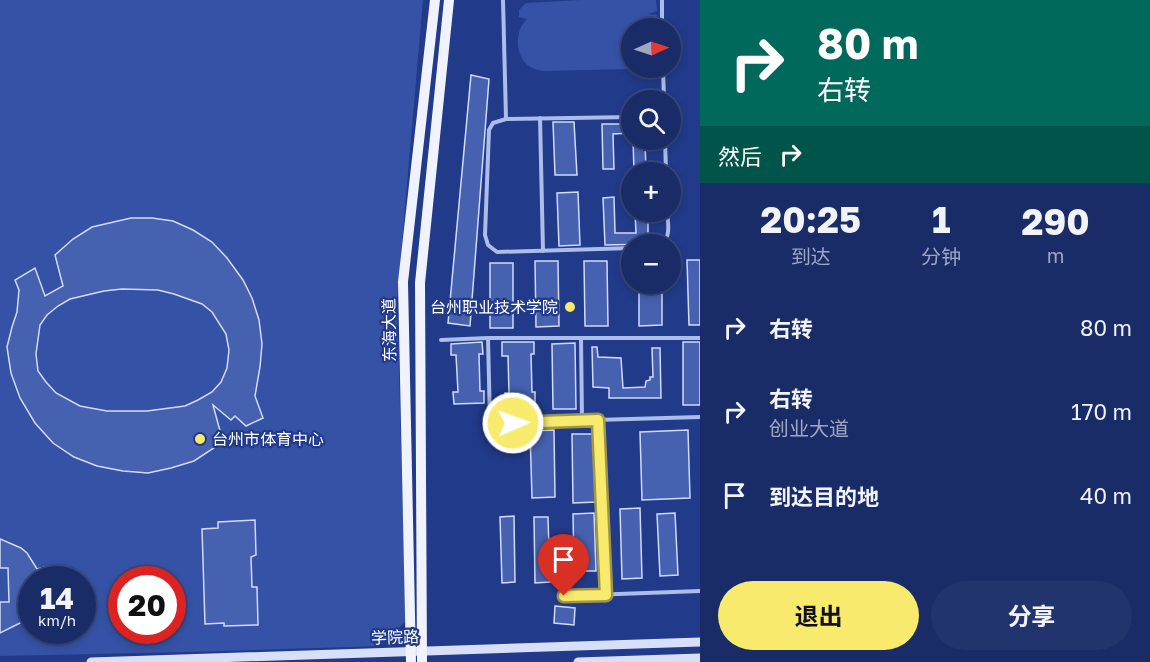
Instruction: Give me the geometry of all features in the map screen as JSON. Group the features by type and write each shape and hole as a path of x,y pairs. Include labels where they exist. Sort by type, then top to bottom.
{"main road":[{"name":"东海大道","path":"416,657 403,282 435,0"},
{"name":"东海大道","path":"416,657 420,283 449,0"},
{"name":"学院路","path":"91,662 416,657 700,642"},
{"path":"578,662 700,658"}],"lane":[{"path":"503,0 506,119"},
{"path":"662,0 662,18"},
{"path":"621,117 506,119 493,123 489,130 485,235 488,245 497,252 621,248"},
{"path":"540,118 543,251"},
{"path":"488,338 490,423 700,417"},
{"path":"441,340 700,338"},
{"path":"581,339 582,420"},
{"path":"598,420 606,595"},
{"path":"564,596 700,591"}],"shaded area":[{"name":"台州市体育中心","path":"0,0 423,0 397,300 406,621 380,646 0,656"},
{"path":"656,0 657,11 648,14 657,15 657,18 621,18 621,69 543,71 532,68 524,62 519,50 518,37 527,19 519,17 519,10 526,3"}],"building":[{"path":"471,75 489,79 470,326 448,323"},
{"path":"553,122 574,122 577,175 555,175"},
{"path":"602,124 621,124 621,134 613,134 614,169 603,169"},
{"path":"633,150 645,150 646,162 634,162"},
{"path":"578,192 580,245 559,246 557,193"},
{"path":"614,197 615,233 636,233 635,222 648,222 648,234 621,234 621,245 605,245 603,198"},
{"name":"台州市体育中心","path":"131,218 173,221 212,242 227,258 243,280 259,320 262,344 255,396 263,418 246,426 235,416 231,420 213,405 223,442 194,461 148,473 97,466 74,457 53,443 35,423 20,398 11,373 7,347 17,312 19,290 15,280 35,268 45,296 63,286 55,255 73,239 92,227","holes":["158,290 202,304 212,312 226,334 229,350 227,368 221,382 212,392 185,406 147,411 107,411 80,406 56,393 38,371 36,354 40,325 47,315 70,299 104,291"]},
{"path":"687,260 700,260 700,325 689,325"},
{"path":"535,261 558,261 559,326 536,327"},
{"path":"584,261 607,261 608,326 585,326"},
{"path":"490,263 513,263 513,328 490,328"},
{"path":"639,294 662,294 662,325 639,326"},
{"path":"482,342 483,354 479,354 480,391 484,391 484,403 454,404 453,392 458,392 456,355 451,355 451,344"},
{"path":"502,342 534,342 534,354 531,354 532,392 535,392 535,404 505,404 505,393 509,393 508,356 502,356"},
{"path":"683,342 700,342 700,405 683,405"},
{"path":"575,343 576,409 553,409 552,344"},
{"path":"592,347 597,347 598,357 621,358 623,388 645,387 646,381 653,377 652,348 660,348 661,398 609,398 609,388 593,387"},
{"path":"554,430 555,497 532,498 530,431"},
{"path":"688,430 690,498 642,500 640,432"},
{"path":"572,434 595,434 597,502 573,503"},
{"path":"640,508 642,578 622,579 620,509"},
{"path":"594,513 596,571 574,571 573,514"},
{"path":"675,513 678,575 660,576 657,514"},
{"path":"514,516 515,582 502,583 500,517"},
{"path":"534,517 548,517 550,582 535,583"},
{"path":"255,520 256,555 251,557 252,587 257,587 258,625 205,624 202,529 218,528 218,522"},
{"path":"0,539 21,548 35,566 18,566 18,624 0,633 0,602 9,602 8,568 0,568"},
{"path":"555,606 575,608 574,625 554,623"}],"place":[{"name":"台州职业技术学院","path":"570,307"},
{"name":"台州市体育中心","path":"200,439"}],"route":[{"path":"513,423 598,420 606,595 564,596"}]}
